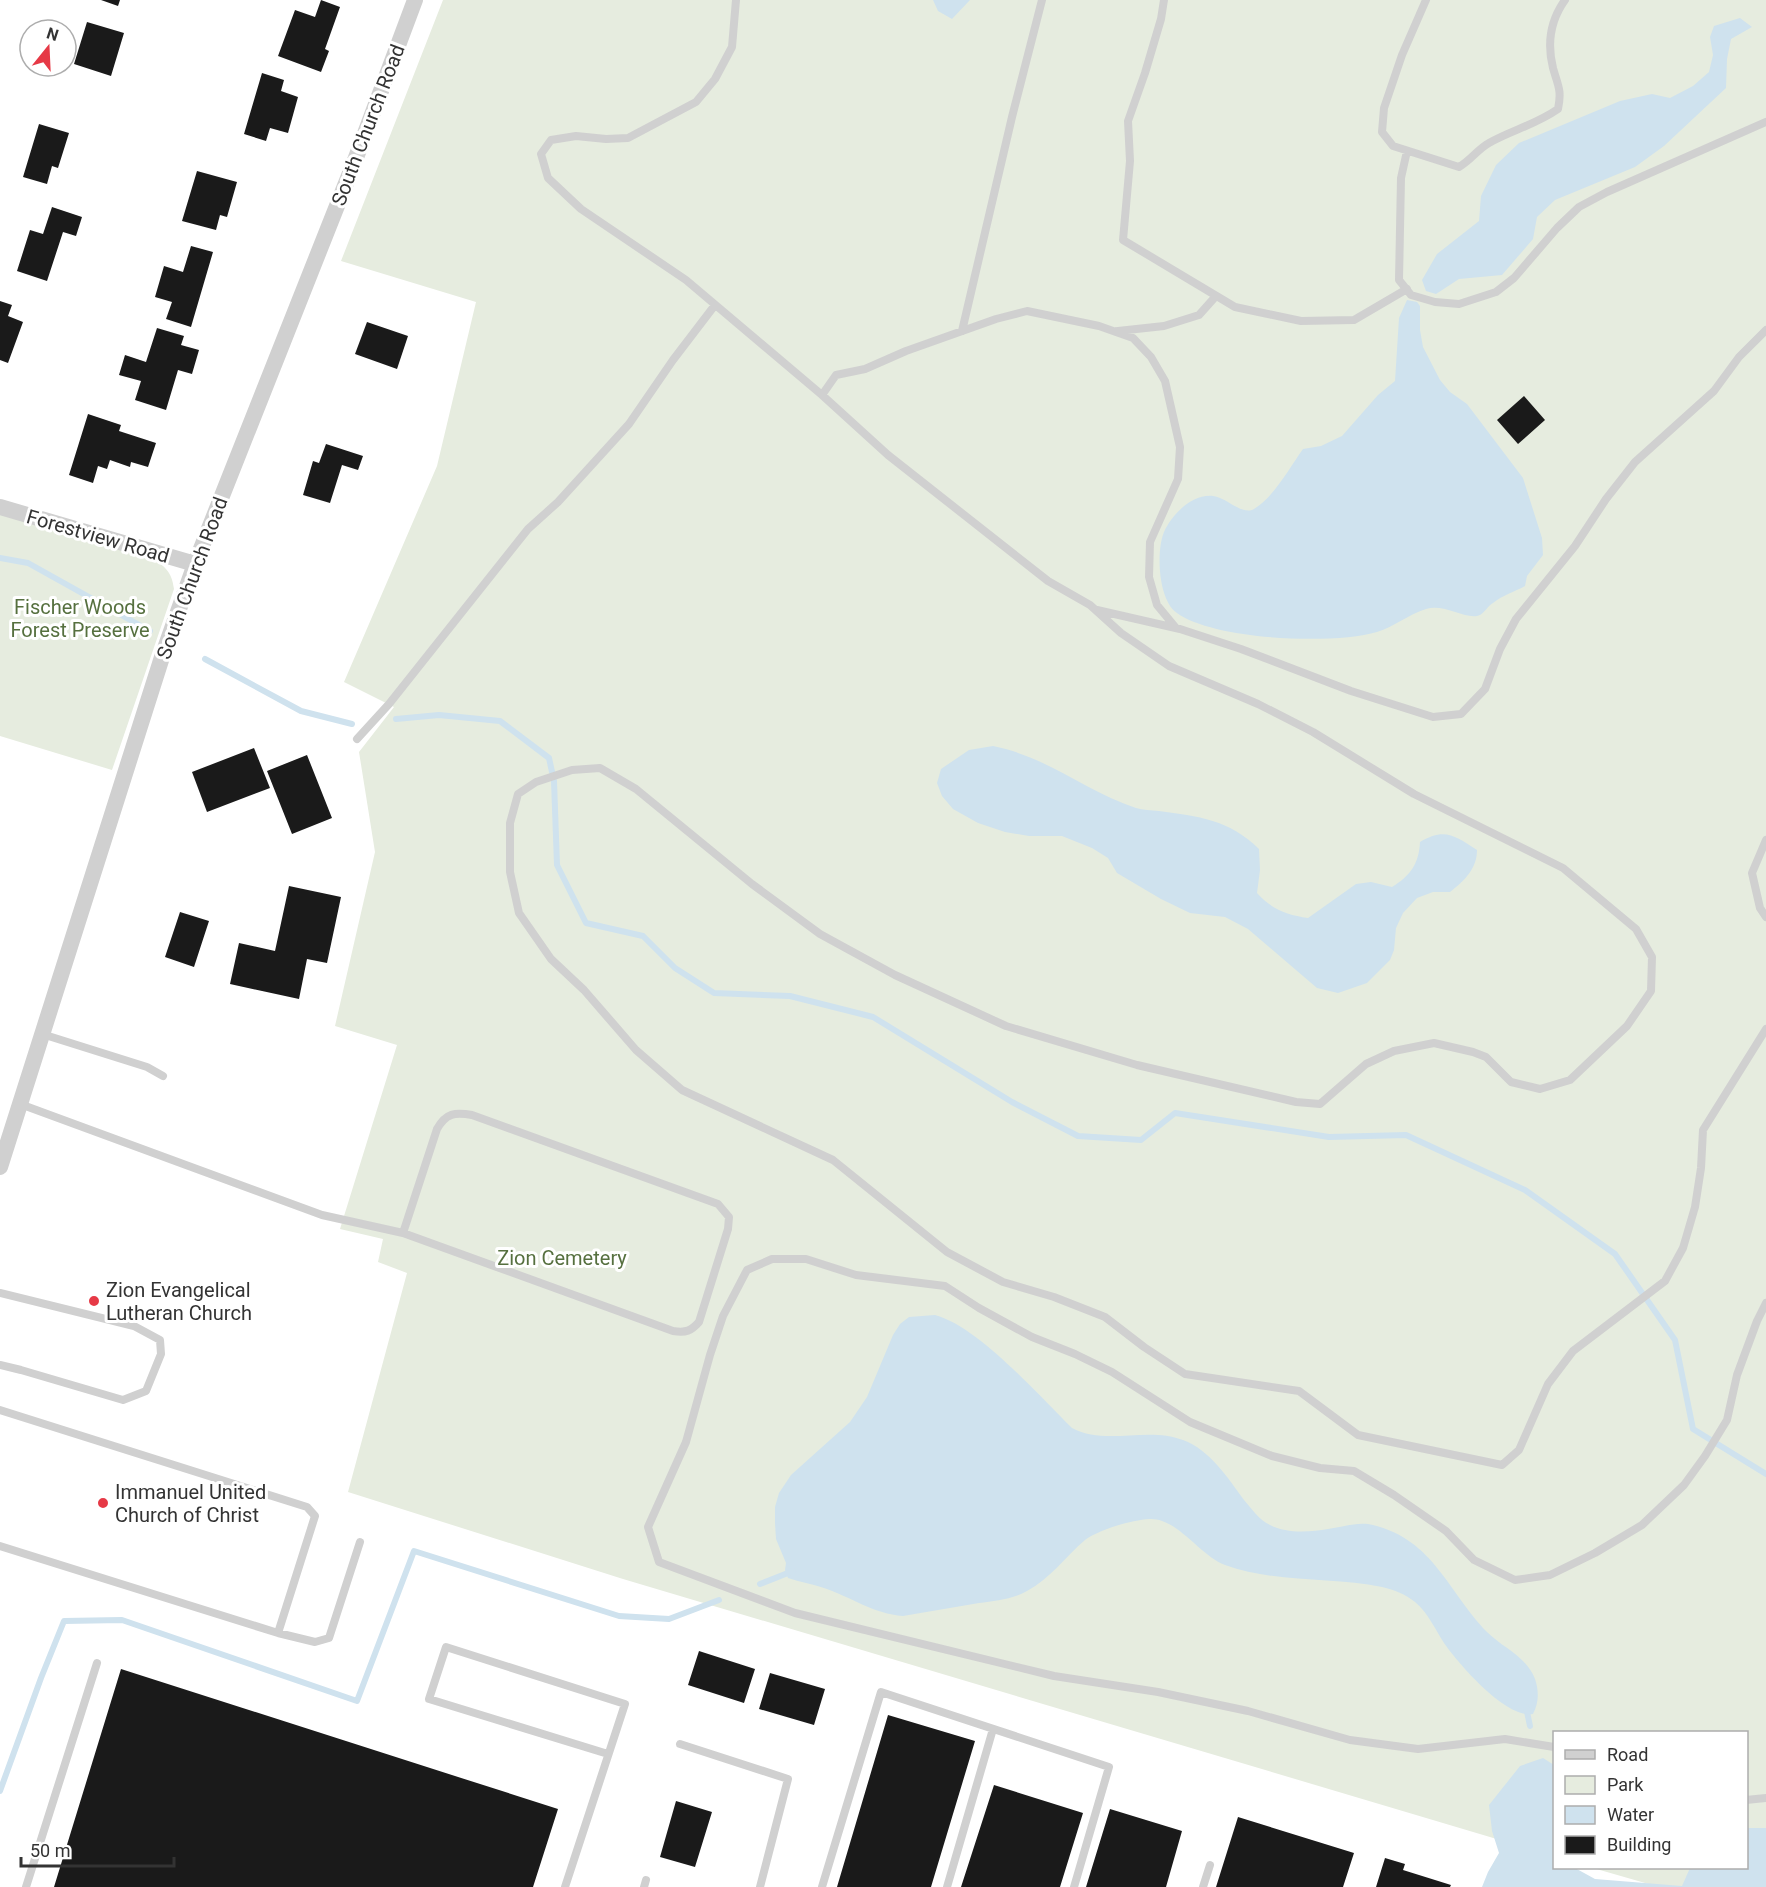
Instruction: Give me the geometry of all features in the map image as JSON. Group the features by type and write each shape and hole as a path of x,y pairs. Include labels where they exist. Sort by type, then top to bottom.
{"street":[{"name":"South Church Road","path":"0,1167 163,654 195,564 354,163 415,0"},
{"name":"Forestview Road","path":"0,507 195,564"}],"lane":[{"path":"736,0 732,47 715,79 696,102 628,138 606,139 576,135 550,140 541,154 548,178 581,209 686,280 956,511 1048,581 1094,609 1121,633 1169,666 1258,704 1313,732 1414,794 1563,868 1636,928 1652,957 1652,991 1627,1026 1570,1080 1540,1089 1511,1082 1486,1057 1434,1043 1394,1050 1366,1064 1320,1104 1296,1102 1137,1065 1006,1026 895,975 820,934 752,884 636,789 600,768 567,772 540,780 518,794 510,823 510,872 519,913 551,959 584,990 636,1050 682,1090 833,1160 947,1252 1003,1282 1054,1297 1105,1317 1144,1347 1185,1374 1299,1391 1358,1435 1502,1465 1519,1450 1548,1384 1573,1351 1665,1281 1683,1248 1695,1207 1701,1168 1702,1130 1766,1029"},
{"path":"962,331 1042,0"},
{"path":"1164,0 1161,20 1128,121 1130,161 1123,240 1235,307 1301,321 1354,320 1407,289"},
{"path":"1426,0 1402,55 1384,108 1382,132 1393,146 1459,167 1470,161 1488,143 1541,121 1558,109 1561,94 1553,67 1549,37 1560,7 1565,0"},
{"path":"1407,151 1401,178 1399,280 1411,296 1435,302 1459,303 1496,292 1514,278 1557,228 1579,207 1607,192 1766,122"},
{"path":"1114,331 1164,326 1199,315 1216,296"},
{"path":"357,739 389,704 528,529 558,502 629,424 715,304"},
{"path":"822,395 836,375 865,369 906,351 996,319 1027,312 1068,319 1133,338 1151,357 1165,381 1180,447 1178,479 1150,542 1149,577 1157,605 1176,628"},
{"path":"1094,609 1176,628 1242,649 1351,692 1433,717 1461,714 1485,689 1500,649 1516,619 1575,546 1606,499 1635,462 1714,391 1739,357 1766,330"},
{"path":"1766,840 1752,873 1760,908 1766,917"},
{"path":"42,1034 147,1067 163,1076"},
{"path":"20,1104 322,1215 404,1233 673,1331 691,1331 699,1322 728,1229 729,1217 718,1204 472,1115 460,1113 442,1120 437,1129 404,1233"},
{"path":"1553,1747 1504,1739 1418,1749 1350,1740 1237,1709 1158,1692 1054,1676 795,1613 659,1562 648,1527 687,1442 723,1316 747,1270 772,1259 806,1259 856,1275 945,1286 1032,1337 1112,1372 1190,1422 1272,1456 1320,1468 1354,1471 1446,1531 1474,1560 1515,1580 1550,1575 1642,1526 1684,1485 1727,1420 1737,1375 1766,1303"},
{"path":"0,1293 134,1326 160,1340 161,1354 146,1390 123,1400 0,1365"},
{"path":"0,1410 306,1507 315,1516 278,1633"},
{"path":"0,1546 278,1633 315,1642 329,1638 360,1542"},
{"path":"565,1887 625,1704 446,1647 429,1699 608,1754"},
{"path":"26,1887 97,1663"},
{"path":"822,1887 881,1692 1109,1767 1074,1887"},
{"path":"947,1887 993,1729"},
{"path":"680,1744 788,1779 759,1887"},
{"path":"1748,1800 1766,1797"},
{"path":"1203,1887 1210,1865"}],"green space":[{"name":"Zion Cemetery","path":"443,0 1766,0 1766,1887 1659,1887 1596,1869 1748,1869 1748,1731 1553,1731 1553,1856 623,1579 348,1492 407,1273 378,1262 383,1239 340,1229 397,1045 335,1026 375,852 359,752 394,707 344,682 437,466 476,302 341,261"},
{"name":"Fischer Woods Forest Preserve","path":"0,513 150,557 164,567 172,578 174,589 112,770 0,736"}],"water":[{"path":"933,0 970,0 952,19 938,11"},
{"path":"1740,18 1752,27 1731,39 1727,59 1726,88 1664,146 1635,167 1555,200 1537,217 1533,239 1502,275 1459,279 1436,294 1426,291 1422,280 1437,254 1479,221 1481,196 1496,165 1519,143 1620,101 1652,94 1670,98 1693,86 1709,72 1713,55 1710,37 1714,26"},
{"path":"1407,300 1417,302 1420,306 1423,347 1440,380 1450,392 1467,404 1523,478 1542,538 1543,555 1527,576 1525,586 1497,600 1480,615 1469,616 1441,608 1426,609 1377,632 1332,638 1304,639 1245,634 1194,622 1177,613 1166,598 1160,575 1161,540 1172,518 1190,502 1205,496 1218,497 1244,510 1254,509 1275,489 1303,449 1321,446 1342,436 1378,395 1395,381 1399,318"},
{"path":"993,746 1031,758 1100,793 1136,808 1213,821 1237,832 1259,849 1260,870 1257,893 1274,907 1293,915 1308,918 1356,884 1371,882 1392,887 1412,869 1418,857 1420,842 1436,835 1456,837 1477,850 1475,863 1469,874 1450,892 1433,892 1417,898 1403,913 1396,928 1394,950 1390,960 1367,983 1338,993 1317,988 1248,929 1225,917 1190,913 1161,899 1117,873 1108,858 1092,848 1062,836 1029,836 1005,832 978,823 953,809 942,796 937,783 941,769 969,750"},
{"path":"935,1315 952,1322 989,1347 1072,1428 1099,1436 1169,1436 1202,1450 1218,1466 1256,1514 1270,1525 1284,1530 1307,1531 1368,1524 1394,1532 1411,1542 1438,1569 1473,1617 1493,1638 1520,1658 1531,1671 1538,1692 1533,1714 1522,1713 1510,1708 1484,1688 1451,1652 1424,1611 1404,1595 1382,1587 1363,1584 1263,1575 1244,1571 1216,1560 1179,1530 1159,1520 1134,1521 1091,1536 1043,1580 1016,1596 903,1616 872,1609 824,1588 788,1578 785,1570 786,1563 776,1539 775,1507 779,1493 791,1475 850,1422 867,1397 893,1335 900,1324 909,1317"},
{"path":"1543,1758 1553,1764 1553,1869 1577,1869 1595,1879 1682,1886 1690,1869 1748,1869 1748,1828 1766,1828 1766,1887 1482,1887 1499,1853 1492,1831 1489,1805 1520,1766"}],"building":[{"path":"101,0 120,0 118,6"},
{"path":"321,0 340,7 325,49 329,51 321,72 278,56 295,10 315,17"},
{"path":"87,22 124,33 111,76 78,65 78,51"},
{"path":"262,73 284,80 281,91 298,97 288,133 270,128 266,141 244,134"},
{"path":"39,124 69,133 58,168 52,166 47,184 23,177"},
{"path":"197,171 237,182 227,217 220,215 216,230 182,221"},
{"path":"52,207 82,217 76,236 63,232 47,281 17,271 30,230 43,234"},
{"path":"191,246 213,252 191,327 166,319 172,302 155,297 164,266 183,272"},
{"path":"0,301 12,305 8,316 23,322 8,363 0,360"},
{"path":"367,322 408,336 397,369 355,354"},
{"path":"157,328 184,336 181,345 199,350 192,374 178,370 166,410 135,400 141,381 119,375 125,355 146,362"},
{"path":"1524,396 1545,420 1518,444 1497,420"},
{"path":"88,414 121,425 119,431 156,443 148,467 131,462 130,467 110,460 107,469 98,466 93,483 69,475"},
{"path":"326,444 363,456 358,470 342,465 330,503 303,495 313,461 319,463"},
{"path":"254,748 270,788 207,812 192,772"},
{"path":"307,755 332,818 292,834 267,771"},
{"path":"289,886 341,897 327,963 307,959 299,999 230,984 239,943 275,951"},
{"path":"180,912 209,921 194,967 165,957"},
{"path":"699,1651 755,1669 744,1703 688,1685"},
{"path":"121,1669 558,1809 533,1887 54,1887"},
{"path":"770,1673 825,1689 814,1725 759,1709"},
{"path":"888,1715 975,1741 931,1887 837,1887"},
{"path":"994,1785 1083,1813 1060,1887 961,1887"},
{"path":"676,1801 712,1812 695,1867 660,1857"},
{"path":"1110,1809 1182,1831 1166,1887 1086,1887"},
{"path":"1238,1817 1354,1853 1343,1887 1216,1887"},
{"path":"1385,1858 1405,1864 1403,1870 1451,1885 1450,1887 1376,1887"}],"waterway":[{"path":"0,558 28,563 150,631"},
{"path":"205,659 301,711 352,724"},
{"path":"396,719 439,715 500,721 549,758 554,781 557,865 586,923 643,936 675,968 714,993 790,996 873,1017 1012,1102 1078,1136 1141,1140 1175,1113 1329,1137 1406,1135 1525,1190 1615,1254 1675,1340 1693,1429 1766,1474"},
{"path":"0,1791 64,1621 122,1620 357,1701 414,1551 619,1616 669,1619 719,1600"},
{"path":"760,1584 793,1571"},
{"path":"1526,1707 1530,1726"}],"place":[{"name":"Zion Evangelical Lutheran Church","path":"94,1301"},
{"name":"Immanuel United Church of Christ","path":"103,1503"}]}
